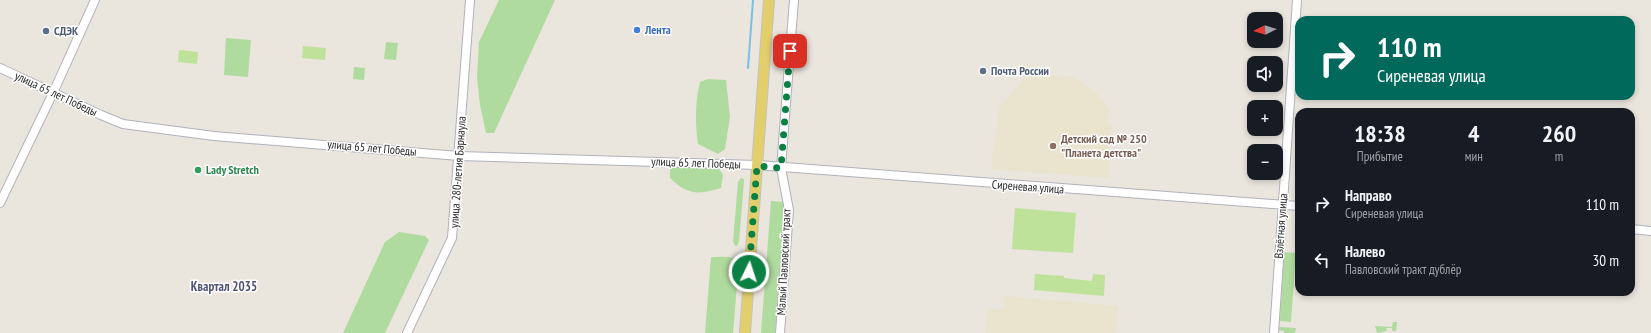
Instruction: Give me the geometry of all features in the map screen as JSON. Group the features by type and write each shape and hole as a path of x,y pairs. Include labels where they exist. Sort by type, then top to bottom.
{"main road":[{"path":"745,333 769,0"}],"street":[{"path":"0,203 53,93 95,0"},
{"name":"улица 280-летия Барнаула","path":"406,333 452,238 470,0"},
{"name":"Малый Павловский тракт","path":"780,333 789,210 781,168 794,0"},
{"name":"Взлётная улица","path":"1296,16 1297,0"},
{"name":"Взлётная улица","path":"1274,333 1295,29"},
{"name":"улица 65 лет Победы","path":"0,68 123,124 214,136 459,156 757,166"},
{"name":"Сиреневая улица","path":"757,166 1295,206"},
{"path":"1635,229 1651,231"}],"shaded area":[{"name":"Детский сад № 250 \"Планета детства\"","path":"1029,73 1075,77 1101,97 1109,110 1108,122 1112,124 1109,178 991,169 999,108"},
{"path":"1004,296 1118,306 1116,333 985,333 987,309 1003,310"}],"green space":[{"path":"499,0 555,0 494,133 486,133 480,105 477,78 479,42"},
{"path":"226,38 251,40 248,77 224,75"},
{"path":"386,42 398,43 396,60 384,59"},
{"path":"303,46 326,48 325,60 302,58"},
{"path":"179,50 198,52 197,64 178,62"},
{"path":"354,67 365,68 364,80 353,79"},
{"path":"708,79 726,80 730,117 725,149 718,154 698,144 696,128 697,97 700,82"},
{"path":"670,166 718,167 723,175 721,188 706,192 693,192 682,188 670,178"},
{"path":"741,178 744,179 744,182 739,242 736,247 733,242 738,182"},
{"path":"771,201 785,202 775,333 761,333"},
{"path":"1015,208 1076,213 1073,253 1012,249"},
{"path":"399,232 425,236 429,240 385,333 343,333 385,242"},
{"path":"1284,252 1295,253 1291,322 1280,321"},
{"path":"711,257 730,257 739,262 733,333 705,333"},
{"path":"1035,274 1064,276 1064,278 1092,281 1093,274 1105,275 1104,296 1034,290"},
{"path":"1393,322 1397,322 1396,331 1392,331 1392,328 1387,328 1386,331 1377,333 1375,326 1392,327"},
{"path":"1279,327 1296,328 1295,333 1284,333 1284,331 1279,330"}],"waterway":[{"path":"748,68 753,0"}],"place":[{"name":"Лента","path":"637,30"},
{"name":"СДЭК","path":"46,31"},
{"name":"Почта России","path":"983,71"},
{"name":"Детский сад № 250 \"Планета детства\"","path":"1053,146"},
{"name":"Lady Stretch","path":"198,170"}],"district":[{"name":"Квартал 2035","path":"224,286"}],"route":[{"path":"749,272 757,166 781,168 790,51"}]}
